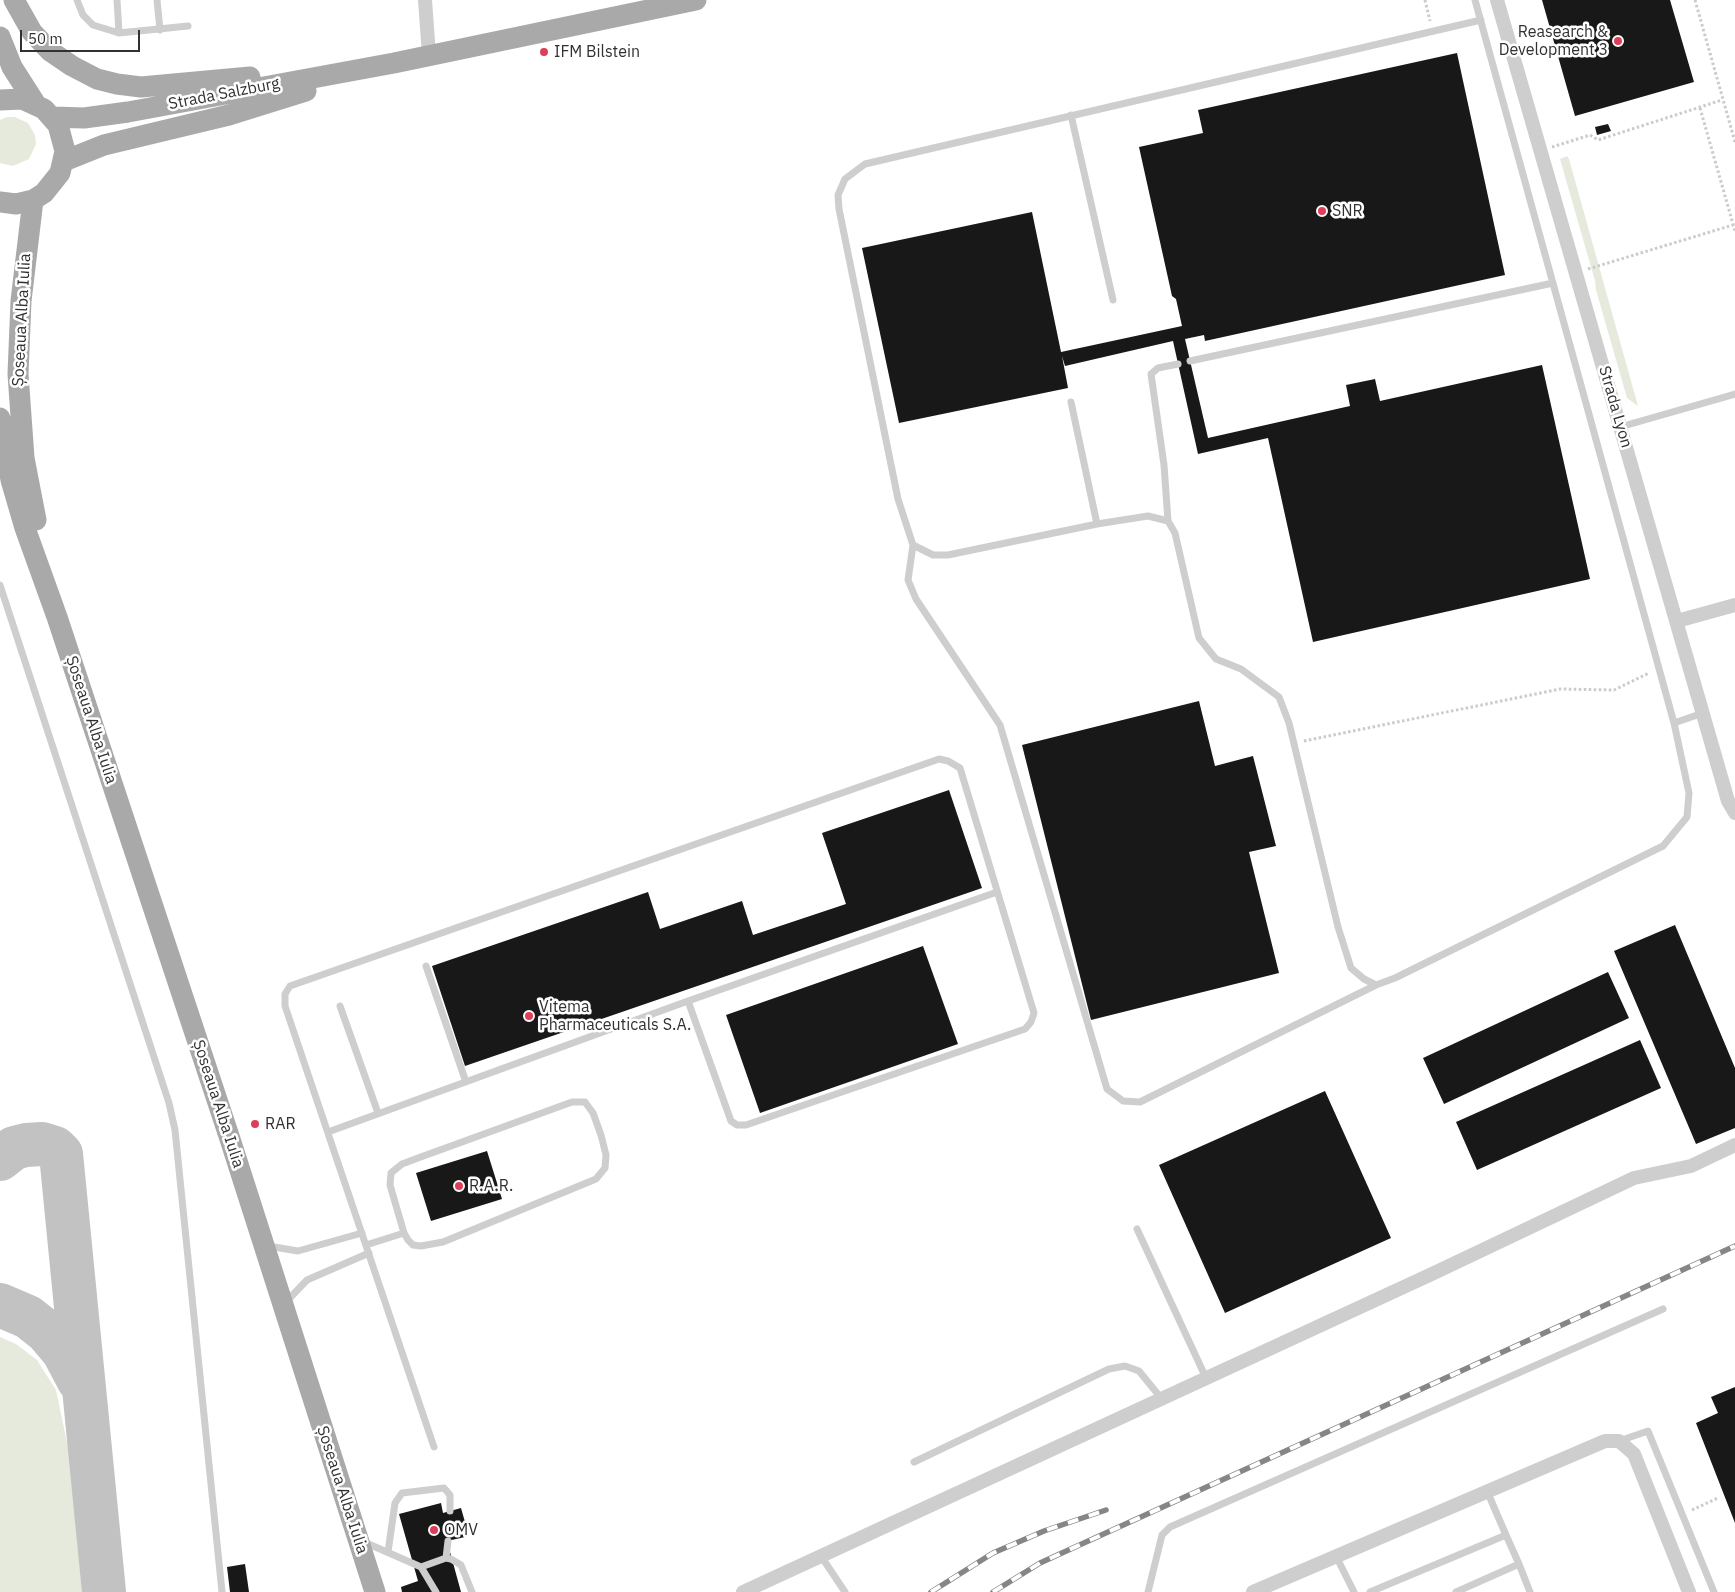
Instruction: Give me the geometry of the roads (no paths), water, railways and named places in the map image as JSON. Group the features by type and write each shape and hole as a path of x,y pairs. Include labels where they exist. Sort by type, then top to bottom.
{"main road":[{"path":"14,0 32,32 50,51 72,66 97,79 117,84 161,86 394,63"},
{"name":"Strada Salzburg","path":"64,161 104,145 229,115 394,63 696,0"},
{"path":"0,37 12,67 35,103 52,117 64,142 64,161 54,184 33,200 16,204 0,202"},
{"name":"Strada Salzburg","path":"52,117 84,118 128,112 394,63"},
{"path":"0,100 22,99 35,103"},
{"name":"Șoseaua Alba Iulia","path":"33,200 21,301 18,397 24,458 32,506 54,589 57,617"},
{"name":"Șoseaua Alba Iulia","path":"0,418 14,490 264,1246 375,1592"}],"street":[{"path":"425,0 430,54"},
{"name":"Strada Lyon","path":"1496,0 1728,801 1735,813"},
{"path":"1677,621 1735,605"},
{"path":"743,1592 1434,1273 1634,1178 1691,1166 1735,1145"},
{"path":"1253,1592 1335,1555 1605,1441 1619,1441 1634,1454 1689,1592"}],"lane":[{"path":"77,0 83,15 93,25 119,32 160,30 188,26"},
{"path":"117,0 119,32"},
{"path":"157,0 160,30"},
{"path":"1475,0 1481,20 1553,283 1658,669 1674,723 1689,793 1687,817 1663,846 1140,1102 1123,1101 1107,1089 1000,725 916,599 908,580 913,545 898,499 839,209 838,195 845,179 865,164 1433,33 1481,20"},
{"path":"1071,115 1113,300"},
{"path":"1190,361 1553,283"},
{"path":"1178,364 1158,368 1151,374 1164,465 1168,520 1175,533 1198,638 1216,659 1241,669 1279,697 1294,743 1338,927 1351,968 1364,979 1376,985"},
{"path":"1620,427 1735,394"},
{"path":"1071,402 1096,524"},
{"path":"913,545 932,555 948,555 1096,524 1148,516 1168,520"},
{"path":"0,585 175,1130 222,1592"},
{"path":"1674,723 1703,713"},
{"path":"434,1448 285,1006 286,994 290,986 939,759 948,761 960,768 1034,1013 1031,1022 1025,1029 746,1125 737,1125 731,1121 688,1001"},
{"path":"328,1132 688,1001 997,892"},
{"path":"426,966 466,1082"},
{"path":"340,1006 378,1113"},
{"path":"572,1102 585,1102 593,1113 606,1155 605,1168 596,1179 443,1242 422,1246 413,1245 404,1233 390,1185 391,1173 402,1164 572,1102"},
{"path":"1137,1229 1206,1378"},
{"path":"264,1246 298,1251 362,1233"},
{"path":"366,1245 404,1233"},
{"path":"283,1305 307,1280 369,1253"},
{"path":"1148,1592 1162,1536 1170,1527 1663,1309"},
{"path":"914,1462 1110,1368 1125,1366 1138,1371 1161,1398"},
{"path":"1619,1441 1648,1431 1714,1592"},
{"path":"388,1552 394,1503 402,1493 444,1488 450,1495 450,1511"},
{"path":"1487,1491 1530,1592"},
{"path":"1370,1592 1506,1535"},
{"path":"358,1540 421,1567 436,1592"},
{"path":"446,1558 448,1541"},
{"path":"1335,1555 1354,1592"},
{"path":"821,1556 845,1592"},
{"path":"421,1567 446,1558 461,1565 472,1592"},
{"path":"1456,1592 1519,1564"}],"railway":[{"path":"993,1592 1040,1563 1735,1246"},
{"path":"931,1592 993,1553 1044,1531 1106,1510"}],"place":[{"name":"Reasearch & Development 3","path":"1618,41"},
{"name":"IFM Bilstein","path":"544,52"},
{"name":"SNR","path":"1322,211"},
{"name":"Vitema Pharmaceuticals S.A.","path":"529,1016"},
{"name":"RAR","path":"255,1124"},
{"name":"R.A.R.","path":"459,1186"},
{"name":"OMV","path":"434,1530"}]}
